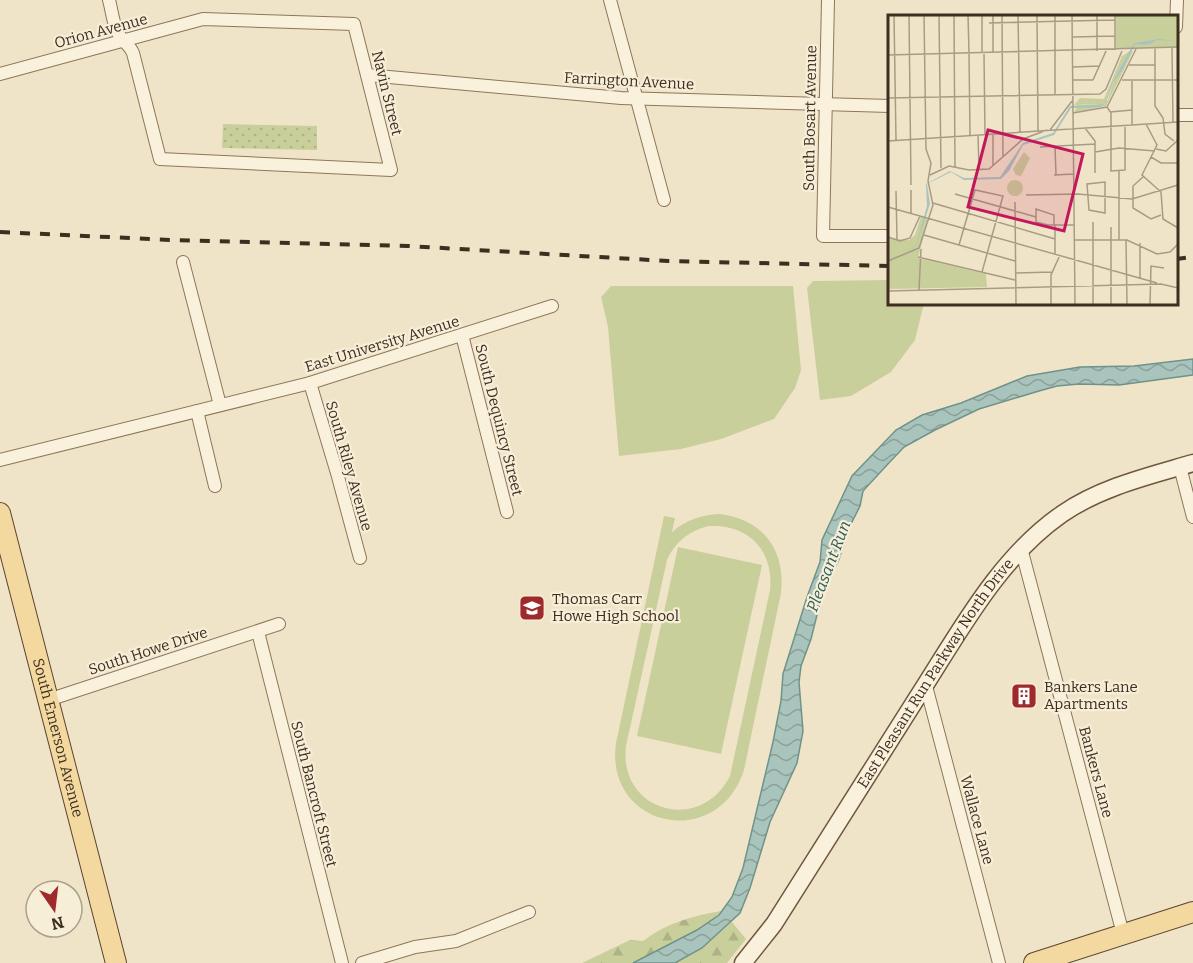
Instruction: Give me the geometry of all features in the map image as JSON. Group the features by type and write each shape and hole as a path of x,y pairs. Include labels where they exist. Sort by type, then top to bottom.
{"main road":[{"name":"South Emerson Avenue","path":"0,513 116,963"},
{"path":"1034,963 1193,912"}],"street":[{"path":"109,0 117,32 124,41"},
{"path":"610,0 664,200"},
{"name":"South Bosart Avenue","path":"828,0 823,236 888,236"},
{"path":"1176,15 1177,0"},
{"name":"Orion Avenue","path":"0,74 203,19 354,24"},
{"name":"Navin Street","path":"124,41 133,52 160,159 391,170 354,24"},
{"name":"Farrington Avenue","path":"367,75 636,98 888,106"},
{"path":"183,262 220,405"},
{"name":"East University Avenue","path":"0,460 310,382 552,306"},
{"name":"South Dequincy Street","path":"462,334 507,512"},
{"name":"South Riley Avenue","path":"310,382 360,558"},
{"path":"197,411 215,486"},
{"path":"1186,465 1193,517"},
{"name":"East Pleasant Run Parkway North Drive","path":"744,963 774,924 969,618 1021,548 1062,514 1085,500 1115,487 1186,465"},
{"name":"Bankers Lane","path":"1021,548 1123,934"},
{"name":"South Howe Drive","path":"48,700 279,624"},
{"name":"South Bancroft Street","path":"258,632 342,963"},
{"name":"Wallace Lane","path":"926,686 999,963"},
{"path":"362,963 414,947 456,941 529,912"}],"green space":[{"path":"223,124 317,126 317,150 222,148"},
{"path":"888,280 888,304 924,304 915,340 891,372 851,396 820,400 807,288 813,281"},
{"path":"611,286 793,286 801,370 795,388 774,419 721,439 681,449 619,456 608,327 601,297"},
{"path":"712,515 735,517 748,522 768,539 780,563 781,593 744,770 731,796 711,812 689,820 666,819 644,811 627,795 617,772 616,743 664,516 675,518 672,532 688,521","holes":["709,526 723,527 747,535 763,552 768,563 770,590 730,776 717,794 700,805 682,810 664,808 647,800 635,786 627,768 626,746 667,560 679,542 689,534"]},
{"path":"678,547 762,565 721,754 637,736"},
{"path":"721,911 694,932 634,963 582,963 630,940 643,941 661,929 680,921"},
{"path":"732,922 746,939 727,963 675,963 702,948"}],"water":[{"name":"Pleasant Run","path":"1193,359 1193,375 1119,385 1057,386 979,409 904,447 887,465 863,491 860,506 838,562 825,583 811,639 801,666 799,682 803,731 797,763 770,822 740,913 702,948 675,963 633,963 697,930 719,915 732,897 743,868 773,742 781,701 783,674 820,562 822,540 852,476 896,430 922,415 961,403 1027,376 1080,367 1134,366"}],"railway":[{"path":"0,232 172,240 408,246 668,261 888,266"},
{"path":"1178,259 1193,257"}],"place":[{"name":"Thomas Carr Howe High School","path":"532,608"},
{"name":"Bankers Lane Apartments","path":"1024,696"}]}
